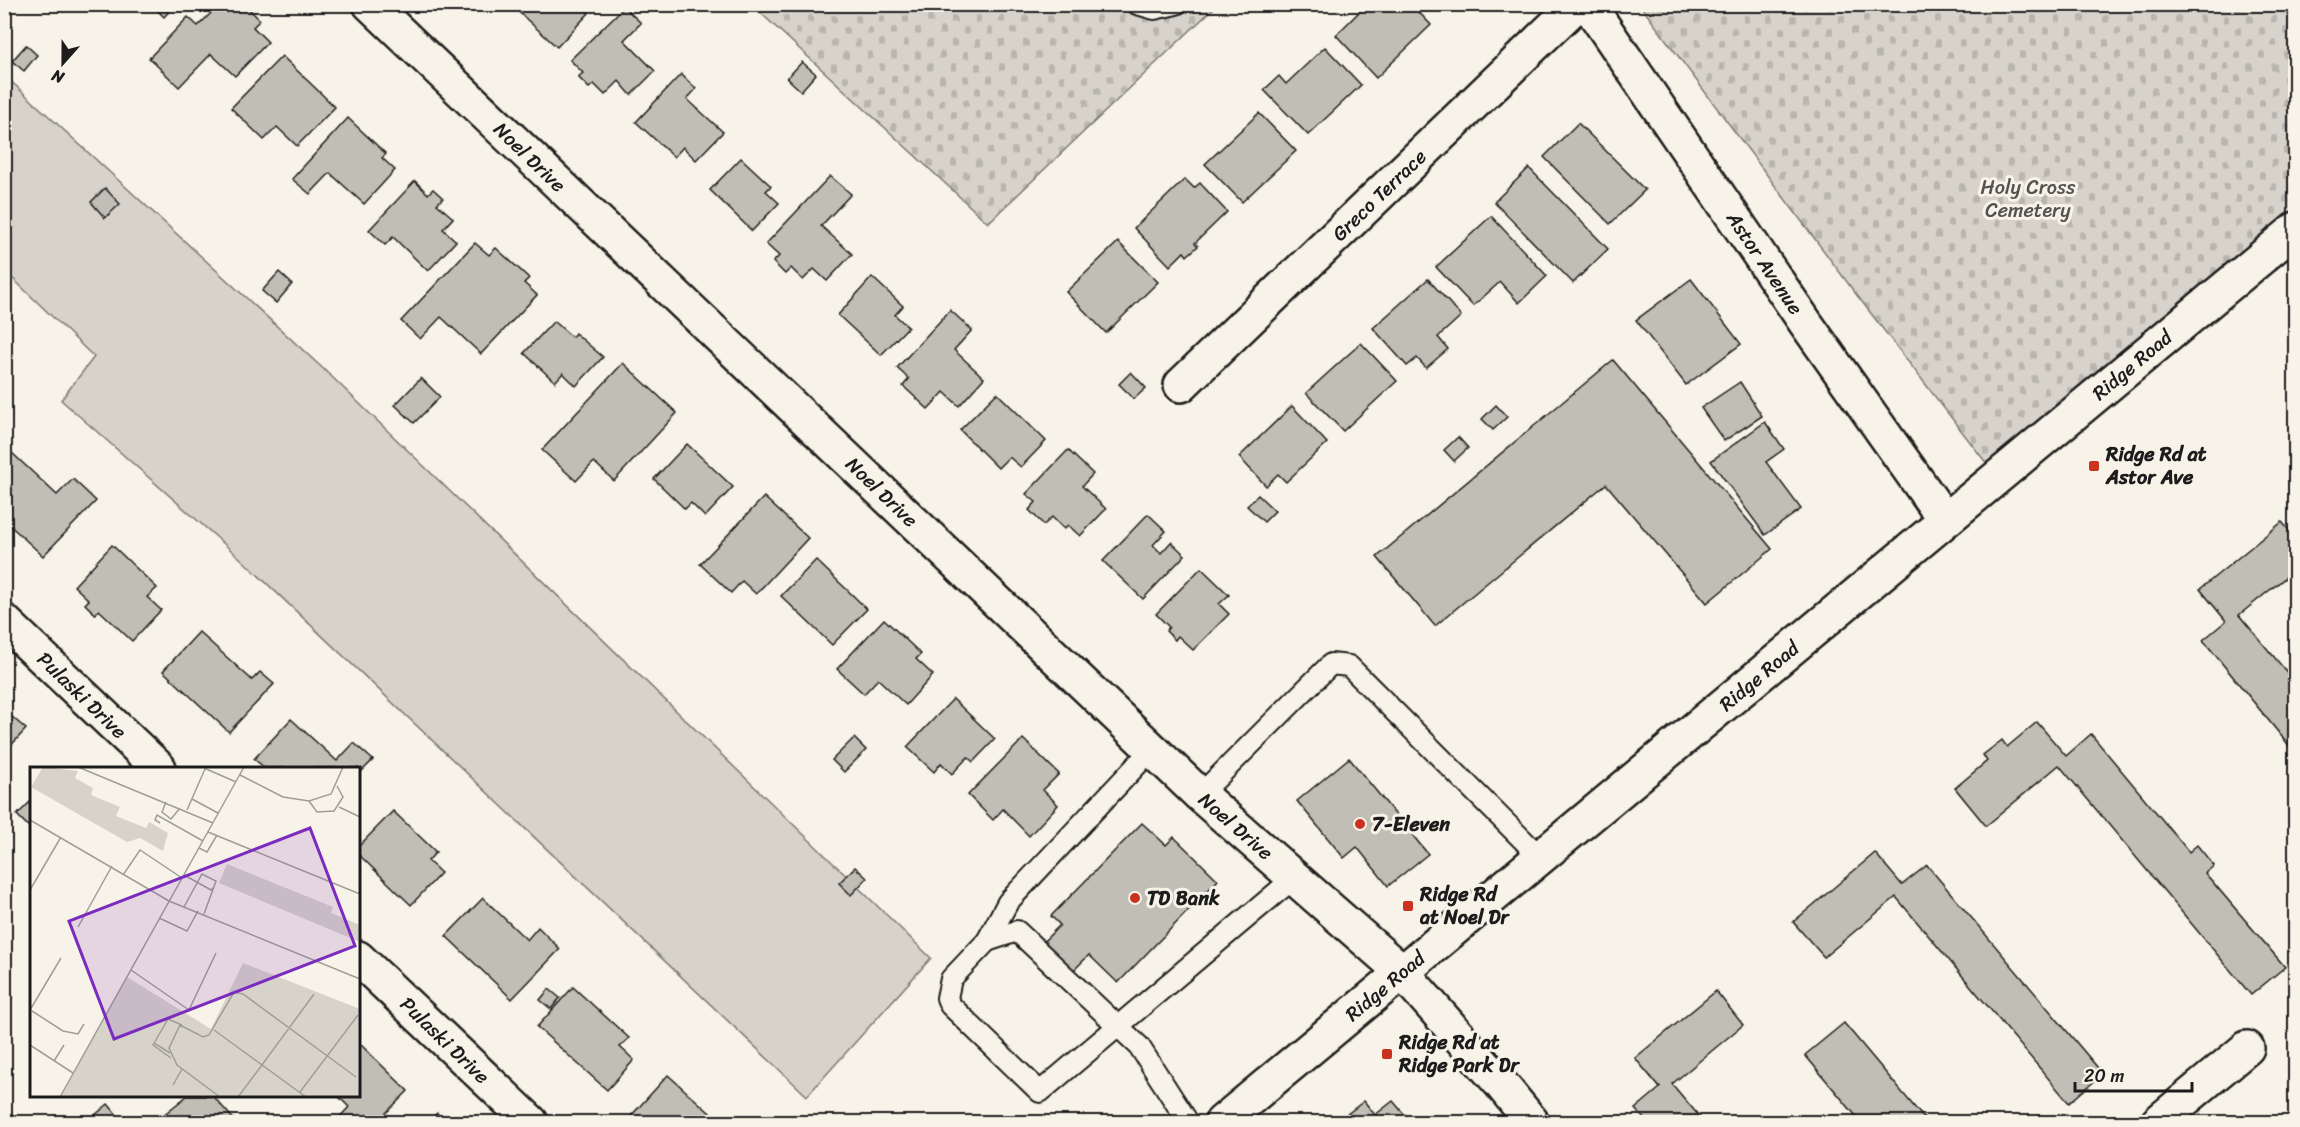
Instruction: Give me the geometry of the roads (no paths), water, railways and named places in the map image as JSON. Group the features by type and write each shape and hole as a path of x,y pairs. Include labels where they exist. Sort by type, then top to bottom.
{"street":[{"name":"Noel Drive","path":"370,4 1200,795 1402,972 1502,1084 1532,1122"},
{"name":"Greco Terrace","path":"1181,386 1577,4"},
{"name":"Astor Avenue","path":"1588,4 1805,322 1945,520"},
{"name":"Ridge Road","path":"1222,1122 2295,229"},
{"name":"Pulaski Drive","path":"4,621 158,767"},
{"name":"Pulaski Drive","path":"360,960 531,1122"},
{"path":"2158,1122 2247,1048"}],"lane":[{"path":"1137,4 1154,9 1176,4"},
{"path":"1200,795 1331,664 1349,666 1540,857"},
{"path":"1152,749 1008,902 987,941 955,971 947,987 947,998 956,1012 1040,1092 1295,877"},
{"path":"1008,902 1017,931 1139,1046 1188,1122"},
{"path":"987,941 1017,931"}],"place":[{"name":"Ridge Rd at Astor Ave","path":"2094,466"},
{"name":"7-Eleven","path":"1360,824"},
{"name":"TD Bank","path":"1135,898"},
{"name":"Ridge Rd at Noel Dr","path":"1408,906"},
{"name":"Ridge Rd at Ridge Park Dr","path":"1387,1054"}],"park label":[{"name":"Holy Cross Cemetery","path":"2028,198"}]}
